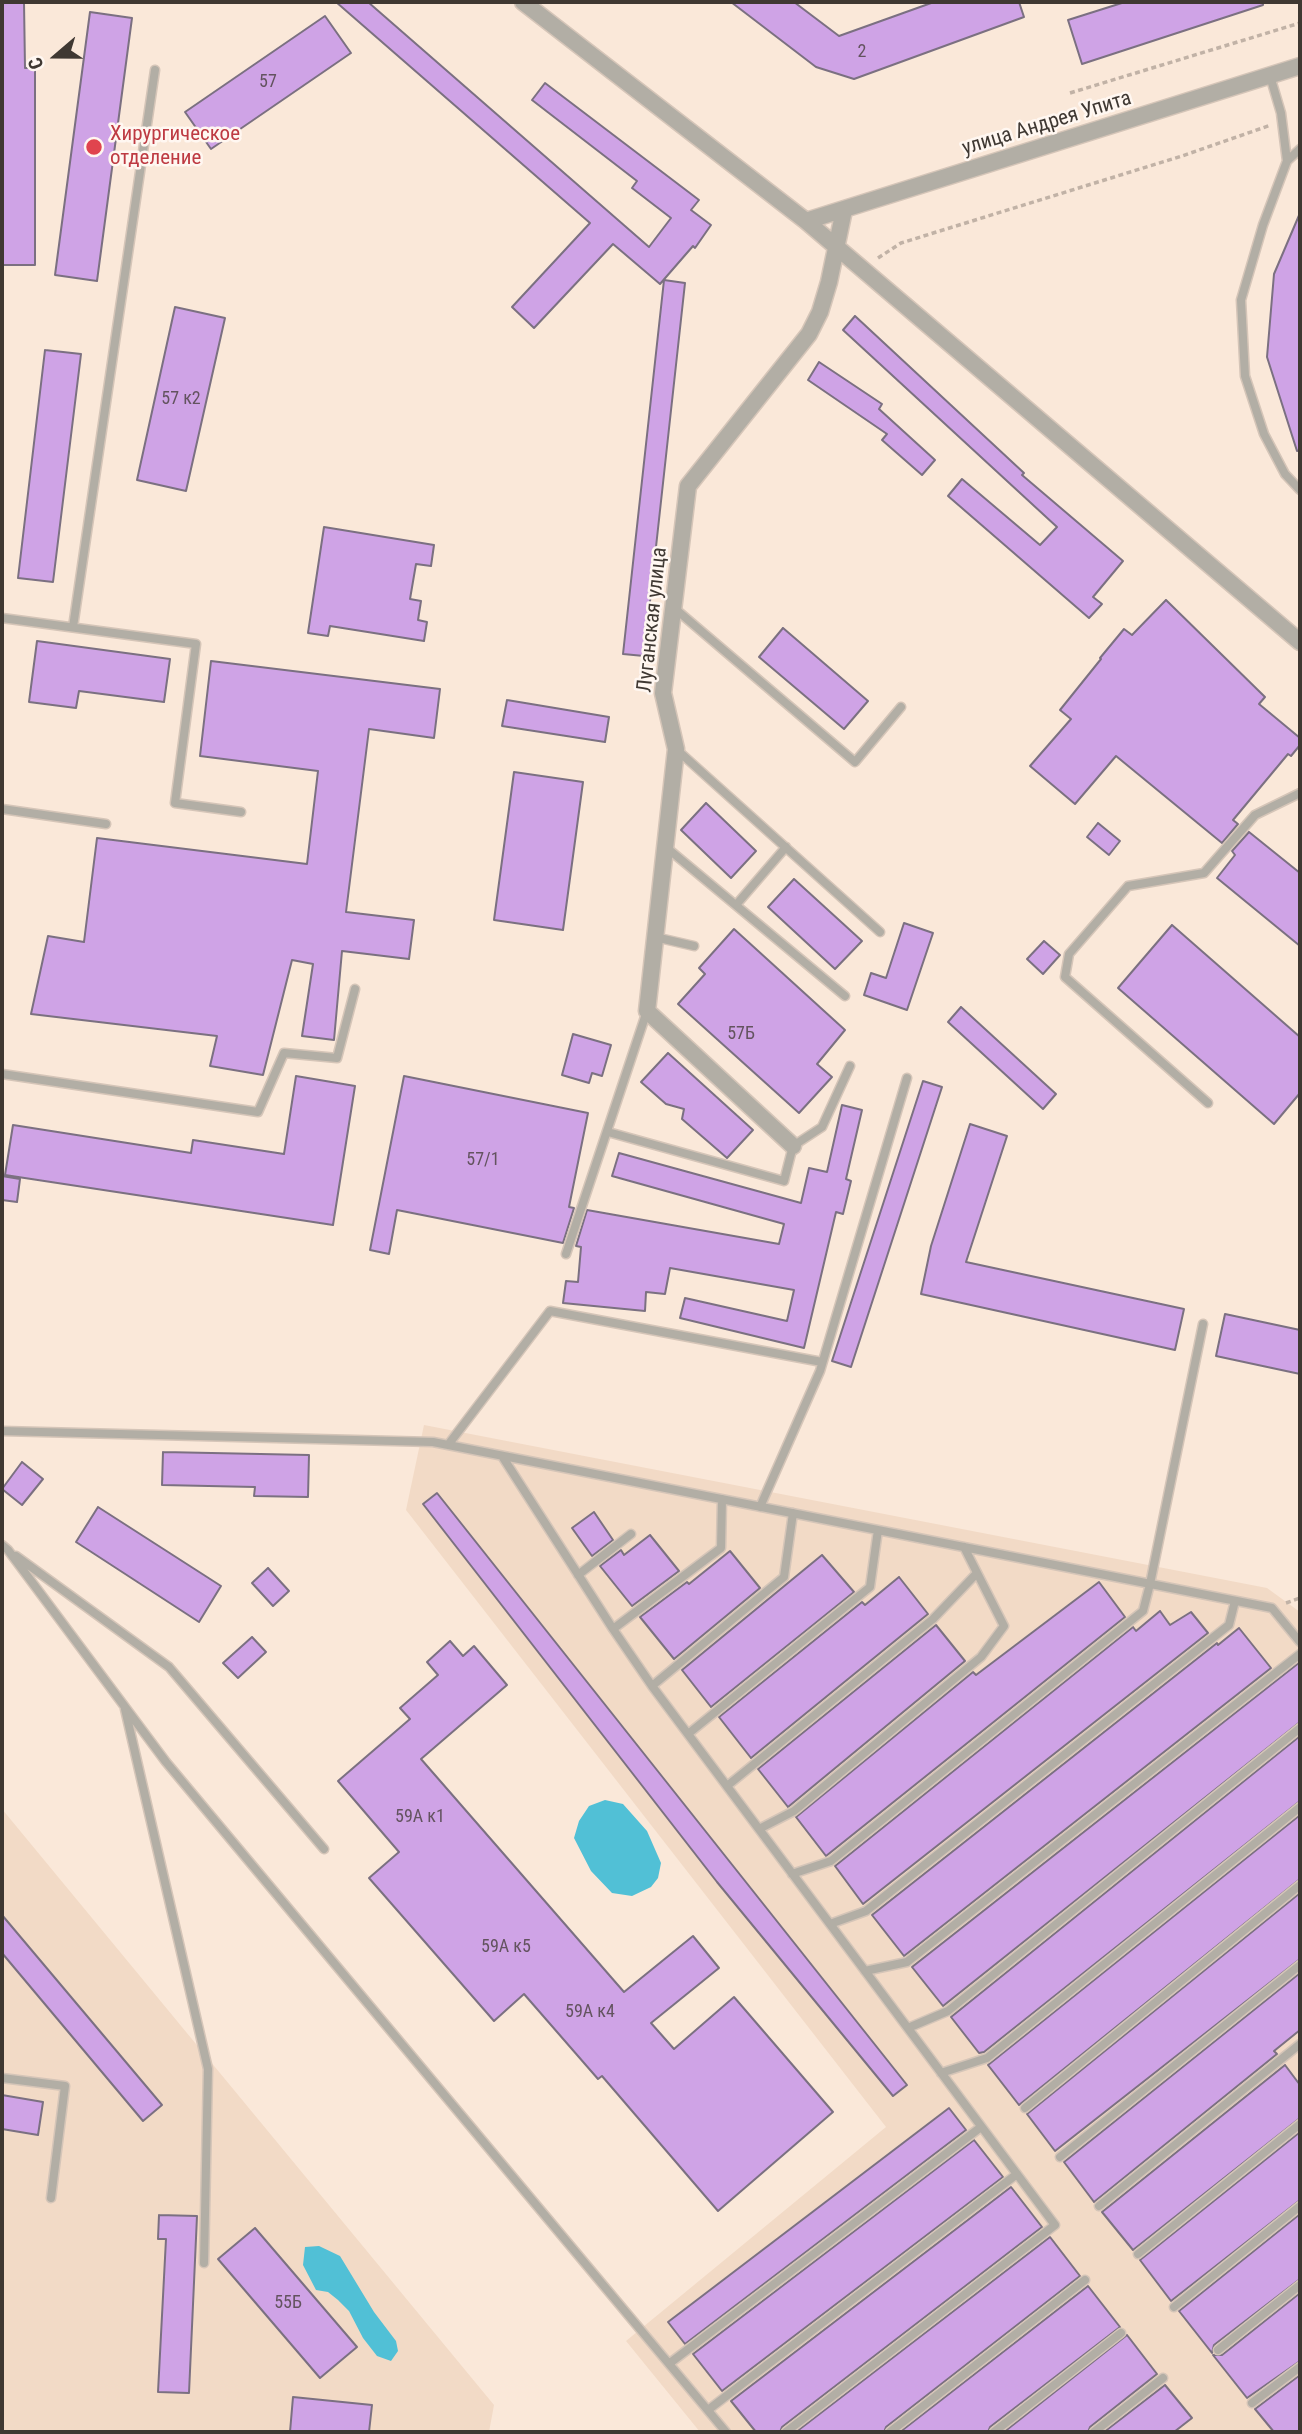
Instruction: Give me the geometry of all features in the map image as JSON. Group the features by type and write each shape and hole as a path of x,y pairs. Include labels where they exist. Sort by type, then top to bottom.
{"street":[{"path":"523,2 806,222 1300,642"},
{"name":"улица Андрея Упита","path":"806,222 1300,66"},
{"name":"Луганская улица","path":"647,1011 676,749 663,693 688,486 809,334 820,312 844,210"},
{"path":"647,1011 793,1146"}],"lane":[{"path":"73,627 155,70"},
{"path":"1270,76 1282,121 1287,161"},
{"path":"1300,149 1287,161 1263,225 1241,300 1245,376 1264,434 1285,474 1300,490"},
{"path":"673,607 855,762 901,707"},
{"path":"2,618 196,644 175,803 241,812"},
{"path":"676,749 880,932"},
{"path":"1208,1103 1065,977 1069,954 1128,886 1204,873 1255,815 1300,793"},
{"path":"2,809 106,824"},
{"path":"665,847 845,996"},
{"path":"736,905 786,847"},
{"path":"655,937 694,946"},
{"path":"2,1074 258,1112 284,1053 337,1058 355,989"},
{"path":"566,1254 647,1011"},
{"path":"608,1132 784,1181 793,1146 822,1127 850,1066"},
{"path":"760,1507 822,1362 907,1078"},
{"path":"449,1445 550,1311 822,1362"},
{"path":"792,1874 831,1861 1143,1611 1203,1324"},
{"path":"2,1431 433,1442 1272,1608 1300,1642"},
{"path":"502,1456 652,1686 1055,2225 786,2432"},
{"path":"613,1629 722,1548 722,1499"},
{"path":"652,1686 784,1577 793,1513"},
{"path":"688,1734 870,1587 878,1530"},
{"path":"578,1575 631,1534"},
{"path":"5,1547 166,1762 726,2432"},
{"path":"5,1547 169,1667 324,1849"},
{"path":"759,1829 794,1811 981,1657 1004,1626 964,1547"},
{"path":"727,1786 933,1619 977,1573"},
{"path":"830,1924 866,1911 1229,1625 1235,1601"},
{"path":"865,1971 907,1962 1300,1654"},
{"path":"124,1705 208,2069 204,2263"},
{"path":"908,2028 948,2011 1300,1728"},
{"path":"941,2073 987,2058 1300,1807"},
{"path":"1025,2108 1300,1885"},
{"path":"1060,2157 1300,1965"},
{"path":"1099,2206 1300,2044"},
{"path":"2,2078 65,2086 51,2197"},
{"path":"1138,2254 1300,2124"},
{"path":"670,2363 981,2127"},
{"path":"708,2410 1017,2174"},
{"path":"1174,2307 1300,2206"},
{"path":"890,2432 1084,2280"},
{"path":"1218,2350 1300,2285"},
{"path":"994,2432 1121,2333"},
{"path":"1252,2403 1300,2367"},
{"path":"1094,2432 1163,2378"}],"path":[{"path":"1070,93 1300,23"},
{"path":"862,269 901,243 1182,156 1282,121"}],"shaded area":[{"path":"424,1425 1267,1588 1300,1612 1300,2432 700,2432 626,2341 886,2127 406,1510"},
{"path":"2,1809 494,2405 489,2432 2,2432"}],"water":[{"path":"605,1800 623,1804 647,1831 661,1863 658,1878 651,1887 632,1896 612,1893 591,1871 574,1838 579,1821 589,1806"},
{"path":"319,2246 340,2256 374,2312 396,2341 398,2351 391,2361 377,2356 363,2338 349,2311 338,2300 328,2292 316,2290 303,2265 305,2247"}],"building":[{"path":"2,2 24,2 25,68 35,68 35,265 2,265"},
{"path":"336,2 368,2 649,247 671,218 632,188 637,181 532,100 545,83 699,200 691,210 711,225 695,248 693,246 660,284 613,244 534,328 512,307 590,223"},
{"path":"731,2 794,2 839,36 934,2 1019,2 1024,17 854,79 816,67"},
{"path":"1125,2 1263,2 1263,5 1082,64 1068,20"},
{"name":"Хирургическое отделение","path":"90,12 132,18 97,281 55,275"},
{"path":"325,16 351,53 211,149 185,112"},
{"path":"1300,213 1300,450 1297,451 1267,357 1274,274"},
{"path":"664,280 685,283 644,656 623,654"},
{"path":"175,307 225,318 186,491 137,480"},
{"path":"855,316 1024,473 1022,475 1123,561 1093,597 1102,604 1089,618 948,496 962,479 1040,545 1057,527 843,330"},
{"path":"45,350 81,354 53,582 18,578"},
{"path":"819,362 882,404 879,409 935,460 922,475 882,440 887,434 808,380"},
{"path":"324,527 434,545 431,566 416,564 410,599 421,601 418,620 427,622 424,641 330,626 328,636 308,633"},
{"path":"1166,600 1265,697 1259,704 1300,738 1300,745 1291,756 1288,754 1233,820 1238,824 1222,843 1116,756 1075,804 1030,766 1071,719 1060,710 1100,658 1124,629 1132,635"},
{"path":"783,628 868,701 844,729 759,657"},
{"path":"37,641 170,659 164,702 79,691 76,708 29,702"},
{"path":"211,661 440,689 434,738 369,729 346,912 414,920 409,959 342,951 334,1040 302,1036 313,964 292,960 263,1075 210,1066 217,1036 31,1014 48,936 84,942 97,838 307,864 318,771 200,756"},
{"path":"507,700 609,717 605,742 502,726"},
{"path":"514,772 583,782 563,930 494,920"},
{"path":"706,803 756,851 731,878 681,830"},
{"path":"1098,823 1120,841 1109,855 1087,837"},
{"path":"1249,832 1300,873 1300,946 1217,878 1235,855 1232,851"},
{"path":"794,879 862,941 835,969 768,907"},
{"path":"904,923 933,933 907,1010 864,995 871,973 886,978"},
{"path":"1172,925 1300,1037 1300,1093 1274,1124 1118,988"},
{"path":"734,929 845,1030 817,1064 832,1077 799,1113 678,1004 705,974 699,968"},
{"path":"1044,941 1060,955 1043,974 1027,959"},
{"path":"961,1007 1056,1094 1043,1109 948,1022"},
{"path":"573,1034 611,1045 602,1076 592,1073 589,1083 562,1075"},
{"path":"668,1053 753,1130 727,1158 682,1119 684,1109 666,1104 641,1082"},
{"path":"296,1076 355,1086 333,1225 5,1175 13,1125 191,1153 193,1140 284,1154"},
{"path":"404,1076 588,1113 569,1207 574,1208 563,1243 397,1210 389,1254 370,1250"},
{"path":"923,1081 942,1087 851,1367 832,1361"},
{"path":"842,1105 862,1110 846,1179 851,1181 843,1214 836,1212 804,1348 680,1318 685,1298 787,1321 794,1290 670,1268 665,1294 646,1292 645,1311 563,1303 566,1281 578,1282 581,1247 576,1246 587,1210 779,1244 784,1224 612,1176 619,1153 801,1203 809,1168 827,1172"},
{"path":"970,1124 1007,1136 966,1262 1184,1309 1175,1350 921,1294 931,1246"},
{"path":"2,1176 20,1179 17,1202 2,1200"},
{"path":"1225,1314 1300,1330 1300,1374 1216,1356"},
{"path":"163,1452 309,1455 308,1497 254,1496 255,1487 162,1485"},
{"path":"22,1462 43,1479 22,1505 2,1489"},
{"path":"437,1493 907,2085 893,2096 717,1882 423,1504"},
{"path":"98,1507 221,1586 199,1622 76,1542"},
{"path":"594,1512 613,1540 592,1556 572,1528"},
{"path":"650,1535 679,1571 632,1606 600,1566 621,1550 624,1555"},
{"path":"730,1551 760,1588 674,1659 640,1617 687,1582 689,1584"},
{"path":"822,1555 854,1592 711,1707 682,1670"},
{"path":"268,1568 289,1591 273,1606 252,1583"},
{"path":"899,1577 928,1614 751,1758 719,1717 862,1602 865,1605"},
{"path":"1099,1582 1125,1617 826,1856 796,1817 973,1672 976,1675"},
{"path":"1160,1611 1170,1625 1191,1612 1208,1633 863,1904 835,1866 1133,1627 1136,1631"},
{"path":"936,1625 965,1661 788,1807 758,1769"},
{"path":"1239,1628 1271,1668 904,1956 872,1915"},
{"path":"252,1637 266,1652 238,1678 223,1663"},
{"path":"450,1641 463,1656 474,1646 507,1685 421,1759 624,1992 693,1936 719,1968 651,2023 674,2049 734,1997 833,2112 718,2211 602,2076 598,2079 524,1994 494,2021 369,1878 399,1852 338,1781 410,1719 400,1708 438,1675 427,1662"},
{"path":"1300,1662 1300,1722 943,2006 912,1967"},
{"path":"1300,1736 1300,1801 984,2052 979,2053 951,2017"},
{"path":"1300,1815 1300,1879 1019,2105 988,2065"},
{"path":"1300,1893 1300,1959 1055,2151 1027,2114"},
{"path":"2,1915 162,2105 143,2121 2,1953"},
{"path":"1300,1973 1300,2030 1274,2051 1277,2054 1094,2202 1064,2162"},
{"path":"1285,2065 1300,2085 1300,2118 1133,2250 1102,2212"},
{"path":"2,2095 43,2102 38,2135 2,2129"},
{"path":"949,2108 966,2130 685,2344 668,2322"},
{"path":"1300,2132 1300,2200 1171,2301 1140,2260"},
{"path":"974,2140 1003,2177 722,2391 693,2354"},
{"path":"1011,2187 1042,2227 782,2427 780,2432 756,2432 731,2401"},
{"path":"1300,2214 1300,2279 1214,2345 1212,2353 1179,2311"},
{"path":"159,2215 197,2216 189,2393 158,2392 166,2239 158,2239"},
{"path":"255,2228 357,2347 320,2378 218,2259"},
{"path":"1050,2237 1080,2276 886,2427 884,2432 796,2432"},
{"path":"1088,2286 1120,2327 990,2427 988,2432 900,2432"},
{"path":"1300,2293 1300,2361 1247,2398 1213,2355 1222,2355"},
{"path":"1127,2335 1157,2374 1090,2427 1088,2432 1004,2432"},
{"path":"1300,2375 1300,2432 1274,2432 1255,2409"},
{"path":"1165,2385 1192,2418 1174,2432 1104,2432"},
{"path":"293,2397 372,2405 369,2432 290,2432"}],"place":[{"name":"Хирургическое отделение","path":"94,147"}]}
